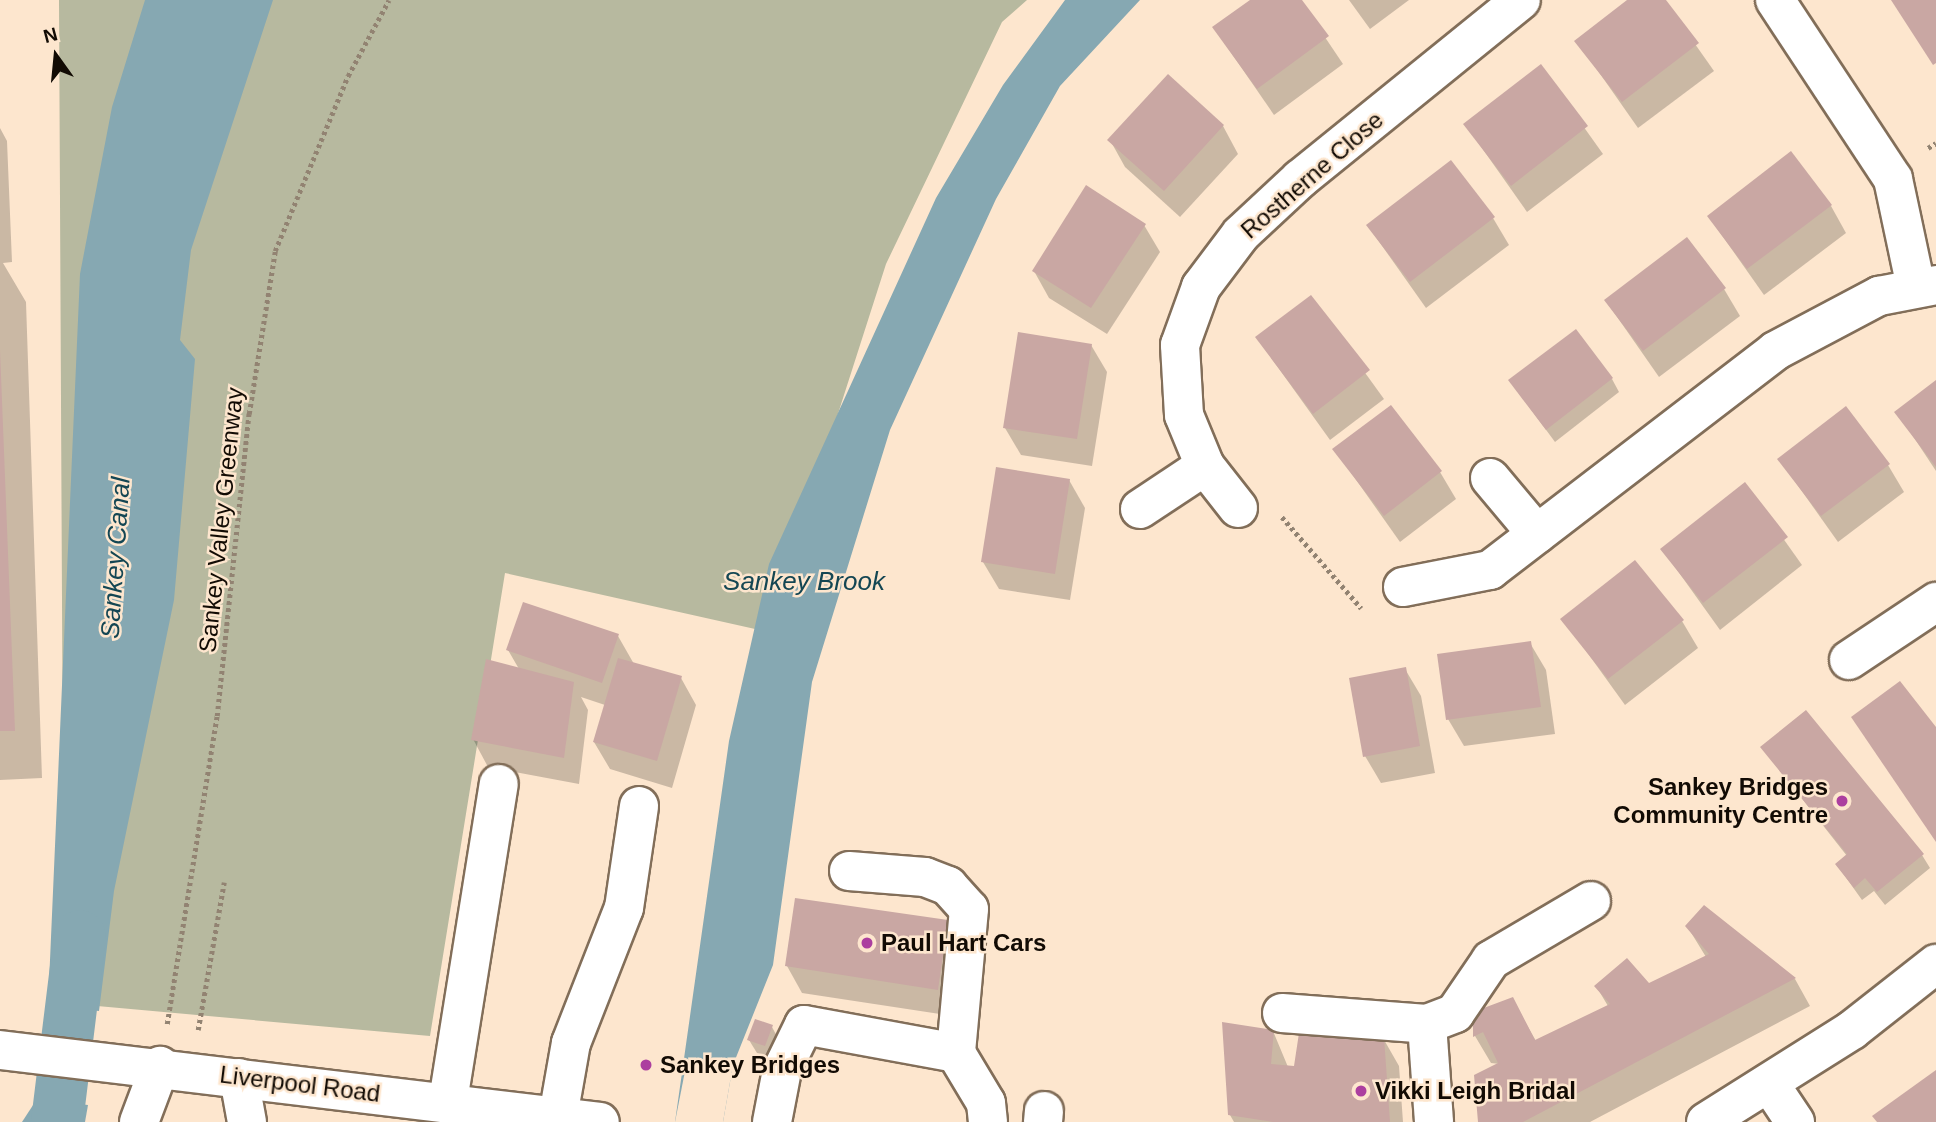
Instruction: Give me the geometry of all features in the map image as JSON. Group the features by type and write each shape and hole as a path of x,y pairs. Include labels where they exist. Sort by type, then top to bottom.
{"street":[{"name":"Rostherne Close","path":"1238,508 1205,466 1184,415 1180,345 1201,287 1241,234 1300,179 1521,0"},
{"path":"1403,587 1490,570 1775,351 1823,321 1926,286 1893,179 1775,0"},
{"path":"1140,509 1205,466"},
{"path":"1490,478 1537,534"},
{"path":"1849,660 1936,602"},
{"path":"448,1101 499,784"},
{"path":"557,1120 571,1043 624,908 639,806"},
{"path":"849,871 925,877 948,886 969,909 957,1053 986,1103 988,1122"},
{"path":"1282,1013 1427,1024 1455,1013 1491,961 1591,901"},
{"path":"1706,1122 1769,1083 1936,964"},
{"path":"1427,1024 1434,1122"},
{"path":"772,1122 782,1070 804,1025 957,1053"},
{"name":"Liverpool Road","path":"0,1050 448,1101 557,1120 600,1122"},
{"path":"139,1122 176,1069"},
{"path":"239,1078 247,1122"},
{"path":"1769,1083 1796,1122"}],"path":[{"name":"Sankey Valley Greenway","path":"176,1069 249,414 275,251 348,76 389,0"},
{"path":"1238,508 1273,506 1366,614 1381,613 1403,587"},
{"path":"176,1069 224,883"}],"green space":[{"path":"59,0 1027,0 1002,22 886,264 768,632 505,573 430,1036 64,1003"}],"water":[{"path":"145,0 273,0 191,250 180,340 195,359 174,600 114,891 99,1011 48,1006 80,274 112,107"},
{"name":"Sankey Brook","path":"1065,0 1140,0 1060,86 996,199 890,430 812,682 773,965 733,1065 723,1122 675,1122 729,741 769,564 936,198 1003,85"},
{"path":"37,1099 88,1105 85,1122 22,1122"}],"pier":[{"path":"687,1061 733,1065 723,1122 675,1122"}],"building":[{"path":"1250,0 1302,0 1329,36 1257,89 1212,27"},
{"path":"1627,0 1666,0 1699,43 1622,102 1574,41"},
{"path":"1891,0 1936,0 1936,63 1933,65"},
{"path":"1541,64 1588,126 1511,186 1463,124"},
{"path":"1168,74 1224,125 1164,191 1107,140"},
{"path":"1791,151 1832,205 1747,269 1707,216"},
{"path":"1451,160 1495,217 1410,282 1366,225"},
{"path":"1086,185 1146,224 1091,308 1032,271"},
{"path":"1687,237 1726,288 1643,351 1604,300"},
{"path":"1311,295 1370,370 1313,414 1255,337"},
{"path":"1576,329 1613,378 1546,430 1508,380"},
{"path":"1018,332 1092,344 1077,439 1003,428"},
{"path":"0,350 15,731 0,731"},
{"path":"1936,380 1936,467 1894,412"},
{"path":"1391,405 1442,471 1384,516 1332,449"},
{"path":"1846,406 1890,464 1821,516 1777,459"},
{"path":"996,467 1070,479 1055,574 981,562"},
{"path":"1745,482 1788,537 1703,603 1660,549"},
{"path":"1635,560 1684,620 1608,679 1560,619"},
{"path":"523,602 619,634 602,683 506,650"},
{"path":"1531,641 1541,707 1446,720 1437,654"},
{"path":"618,658 682,676 657,761 593,742"},
{"path":"486,659 574,682 564,758 471,740"},
{"path":"1406,667 1420,746 1363,757 1349,678"},
{"path":"1900,681 1936,727 1936,842 1851,717"},
{"name":"Sankey Bridges Community Centre","path":"1806,710 1924,854 1877,892 1865,878 1854,888 1835,864 1847,854 1760,747"},
{"name":"Paul Hart Cars","path":"795,898 948,920 938,990 785,966"},
{"path":"1704,905 1796,978 1523,1122 1478,1122 1474,1075 1498,1063 1483,1032 1473,1037 1473,1012 1513,997 1535,1040 1610,1004 1594,986 1627,958 1649,983 1709,954 1685,926"},
{"path":"755,1019 773,1025 765,1046 747,1040"},
{"path":"1222,1022 1274,1030 1271,1064 1294,1066 1299,1033 1384,1037 1390,1122 1273,1122 1228,1115"},
{"path":"1936,1070 1936,1122 1877,1122 1872,1116"}],"waterway":[{"name":"Sankey Canal","path":"57,1122 80,936"}],"place":[{"name":"Sankey Bridges Community Centre","path":"1842,801"},
{"name":"Paul Hart Cars","path":"867,943"},
{"name":"Sankey Bridges","path":"646,1065"},
{"name":"Vikki Leigh Bridal","path":"1361,1091"}]}
